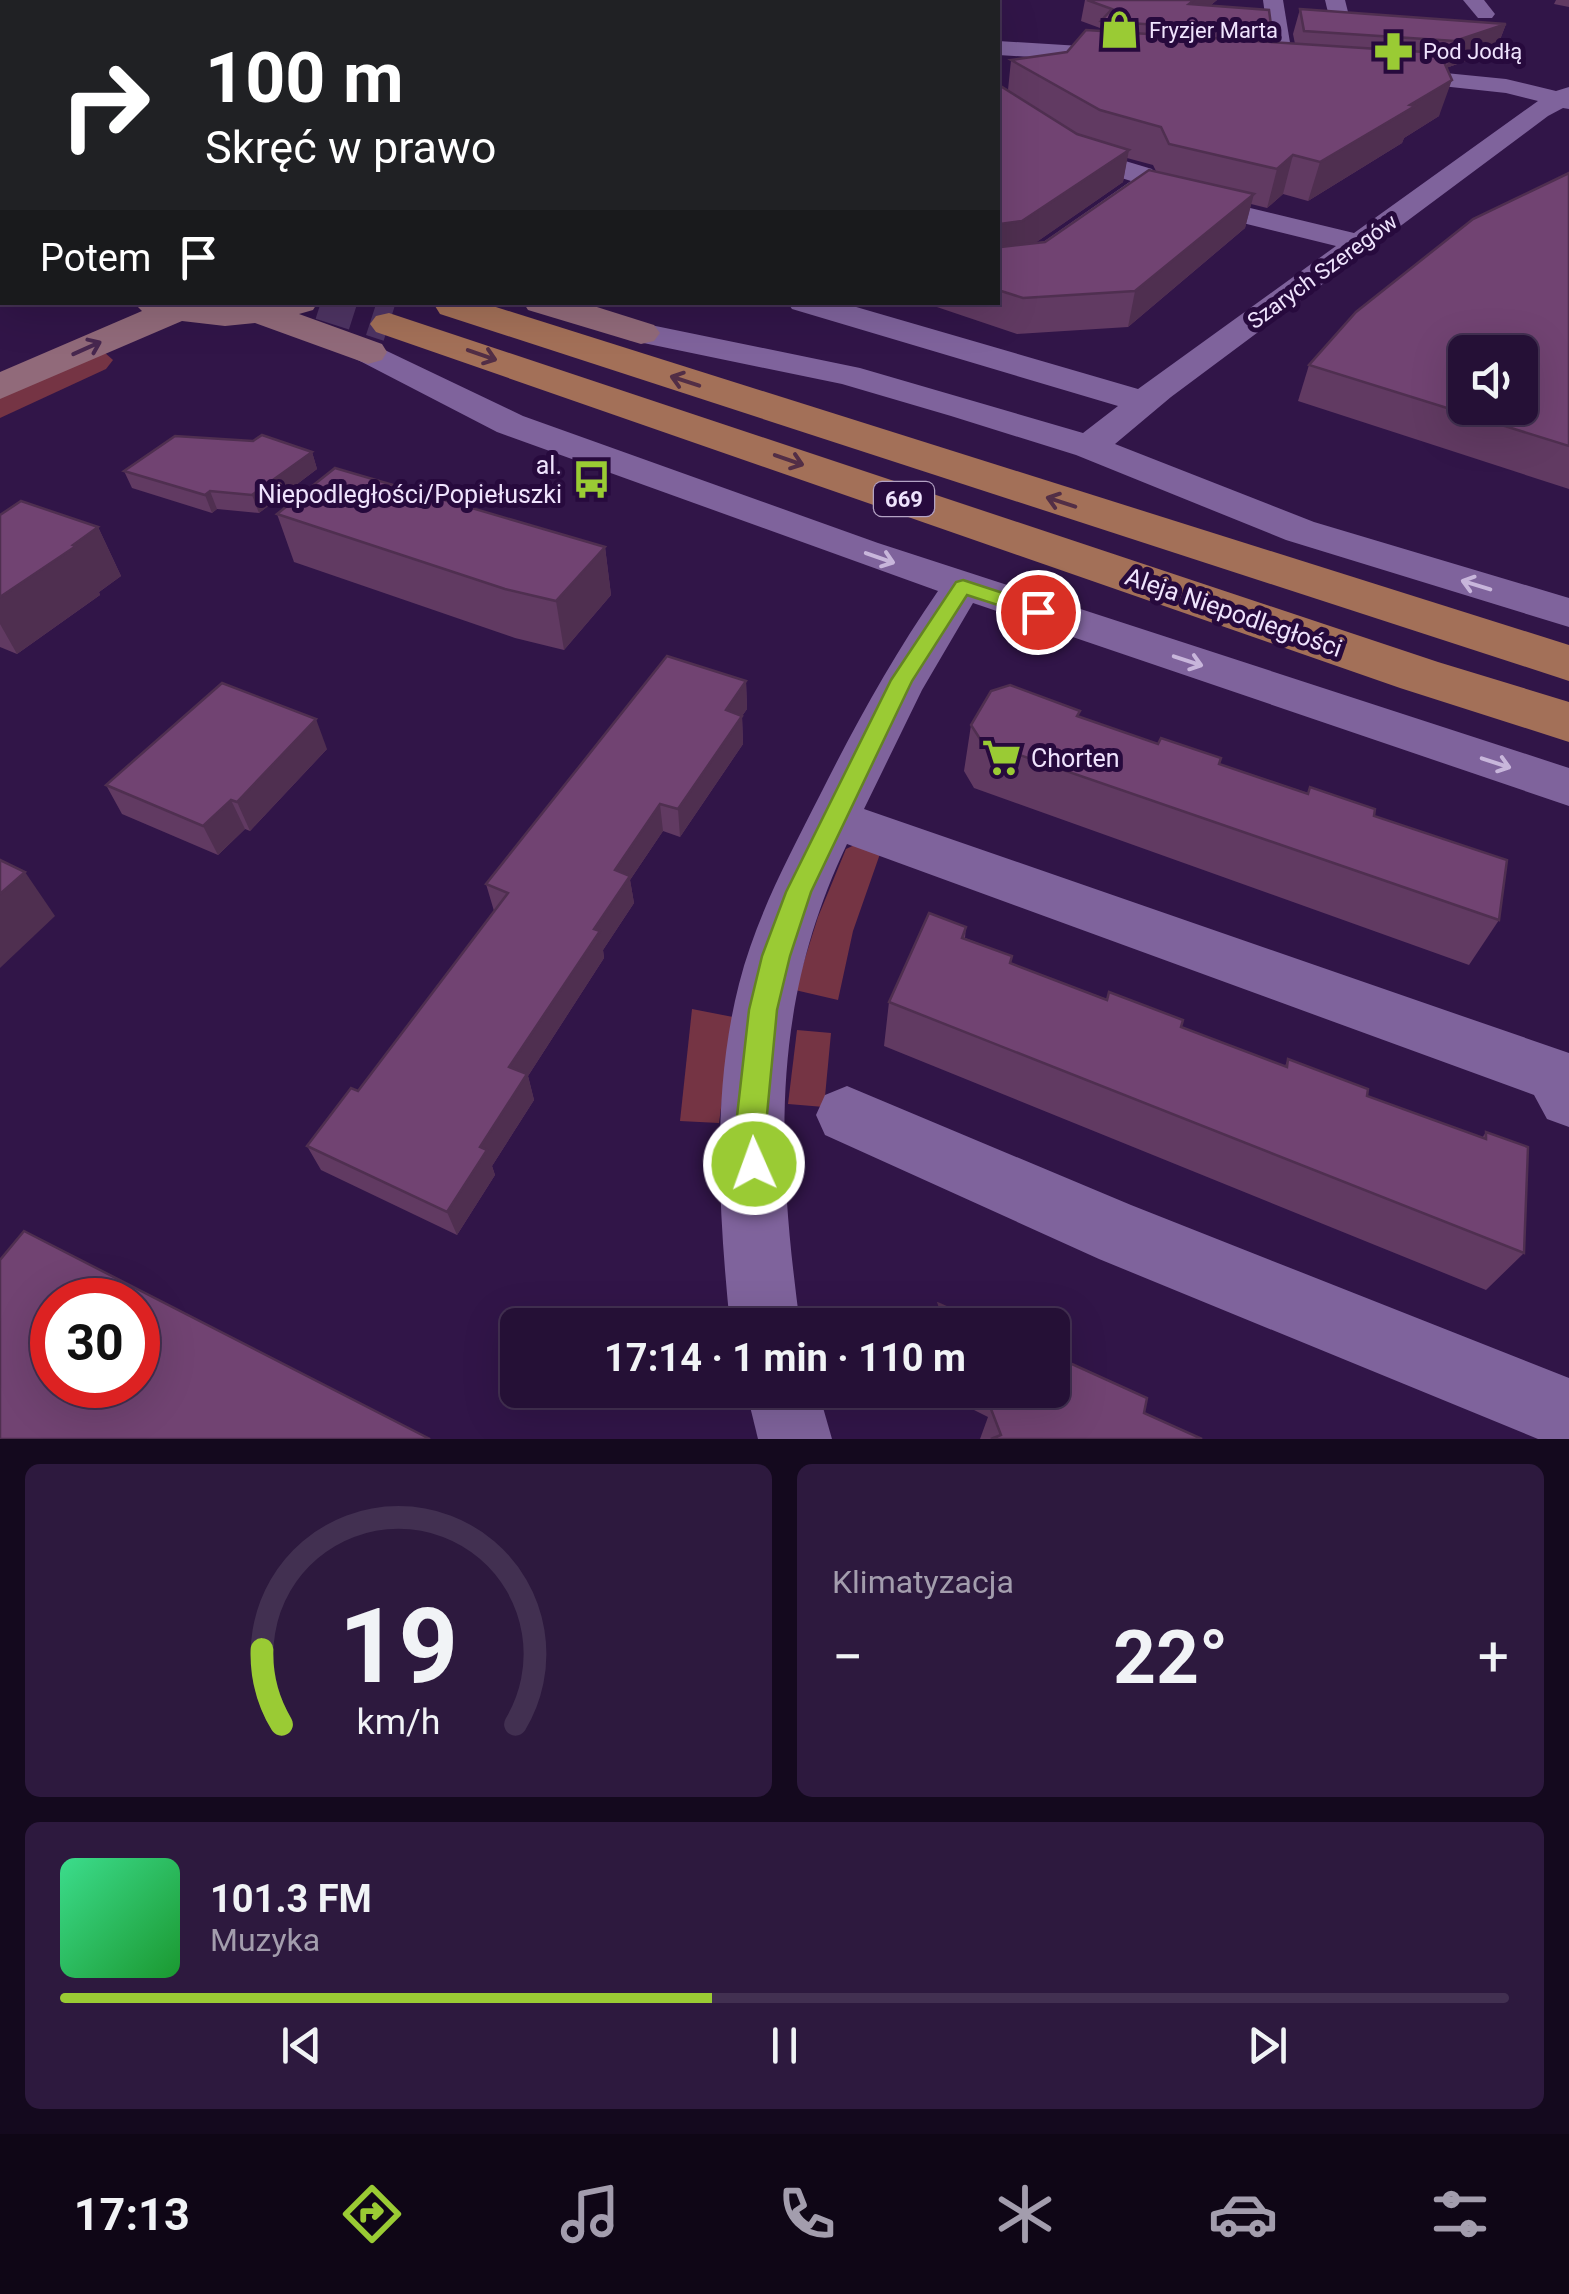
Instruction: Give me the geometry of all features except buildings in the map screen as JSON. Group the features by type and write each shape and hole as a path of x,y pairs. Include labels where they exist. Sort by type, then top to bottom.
{"main road":[{"path":"0,350 102,305"},
{"path":"0,386 163,306 229,315 288,305"},
{"name":"Aleja Niepodległości","path":"451,305 1569,663"},
{"path":"551,305 1071,472 1421,618"},
{"path":"259,312 379,338 568,417 910,538 1147,609 1419,674 1569,722"}],"street":[{"path":"1273,0 1282,67"},
{"path":"1335,0 1340,28"},
{"path":"1000,48 1144,58"},
{"path":"1355,72 1464,80 1566,98"},
{"name":"Szarych Szeregów","path":"1089,447 1360,243 1566,98"},
{"path":"1000,102 1083,157 1142,175 1146,183 1026,268 1000,270"},
{"path":"1141,190 1360,243"},
{"path":"813,305 1144,402"},
{"path":"642,333 848,375 1089,447 1300,531 1569,613"},
{"path":"379,338 510,424 963,586 1569,787"},
{"path":"764,1308 751,1125 763,1010 776,956 798,892 902,680 963,586"},
{"path":"834,818 1555,1075 1569,1099"},
{"path":"847,1115 1123,1235 1569,1415"},
{"path":"787,1408 795,1439"}],"shaded area":[{"path":"104,352 113,360 106,369 0,418 0,398"},
{"path":"865,840 881,851 853,931 838,1000 795,990 818,917 846,849"},
{"path":"692,1009 733,1017 719,1123 680,1121"},
{"path":"797,1030 831,1033 824,1107 788,1104"}],"tunnel":[{"path":"330,305 389,324"}],"place":[{"name":"Fryzjer Marta","path":"1119,30"},
{"name":"Pod Jodłą","path":"1393,51"},
{"name":"al. Niepodległości/Popiełuszki","path":"592,479"},
{"name":"Chorten","path":"1001,758"}],"route":[{"path":"754,1164 751,1125 763,1010 776,956 798,892 902,680 963,586 1038,612"}]}
